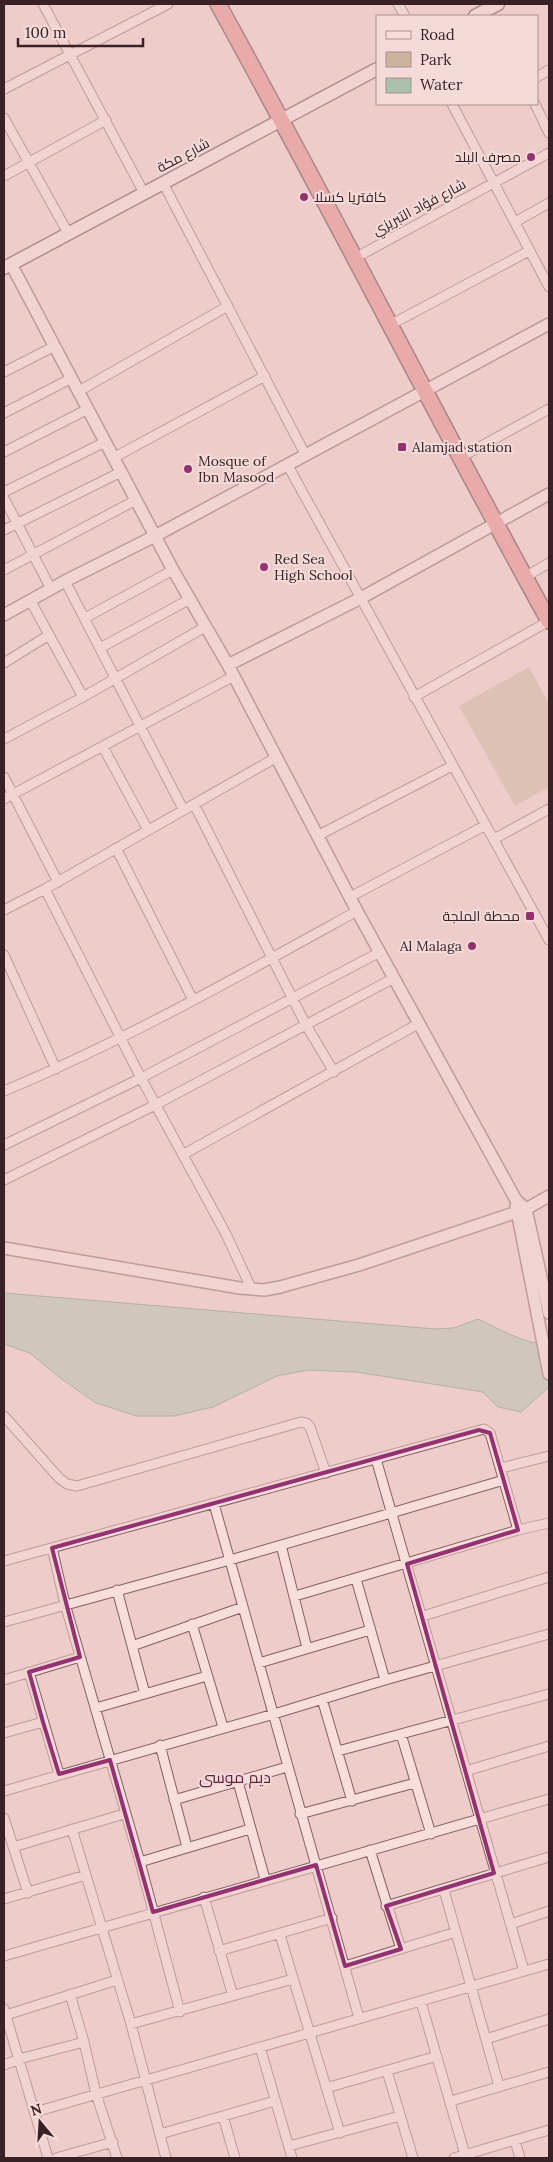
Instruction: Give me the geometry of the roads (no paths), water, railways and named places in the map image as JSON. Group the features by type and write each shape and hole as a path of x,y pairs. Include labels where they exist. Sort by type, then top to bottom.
{"highway":[{"path":"218,4 283,120 355,258 392,324 425,391 549,621"}],"main road":[{"path":"483,14 498,4"},
{"name":"شارع مكة","path":"8,266 376,70"}],"street":[{"path":"43,4 144,193"},
{"path":"4,89 168,4"},
{"path":"398,4 404,15"},
{"path":"538,76 549,70"},
{"path":"453,105 549,288"},
{"path":"535,105 549,133"},
{"path":"4,118 68,233"},
{"path":"4,176 106,120"},
{"name":"شارع فؤاد التبريزي","path":"355,258 549,153"},
{"path":"163,183 305,454"},
{"path":"515,222 549,203"},
{"path":"392,324 529,251"},
{"path":"8,266 55,346 173,570 228,665 319,835 357,912 516,1200 521,1210 549,1314"},
{"path":"79,391 228,306"},
{"path":"4,615 549,324"},
{"path":"4,372 55,346"},
{"path":"113,458 264,376"},
{"path":"4,413 72,378"},
{"path":"4,452 88,409"},
{"path":"461,457 549,409"},
{"path":"4,492 105,442"},
{"path":"287,464 549,940"},
{"path":"4,530 121,472"},
{"path":"228,665 361,598 549,494"},
{"path":"4,498 51,589"},
{"path":"4,570 136,500"},
{"path":"525,576 549,563"},
{"path":"85,618 173,570"},
{"path":"65,581 183,809"},
{"path":"100,648 190,599"},
{"path":"30,600 83,697"},
{"path":"414,697 549,621"},
{"path":"4,739 83,697 205,627"},
{"path":"4,663 49,635"},
{"path":"4,799 234,676"},
{"path":"103,747 148,830"},
{"path":"4,910 44,890 276,757"},
{"path":"319,835 452,766"},
{"path":"4,777 58,882"},
{"path":"194,804 271,958 334,1072"},
{"path":"494,839 549,809"},
{"path":"350,897 486,825"},
{"path":"116,848 193,1000"},
{"path":"44,890 141,1078 226,1234 252,1290"},
{"path":"4,1091 56,1069 193,1000 357,912"},
{"path":"4,1145 141,1078 380,952"},
{"path":"4,955 56,1069"},
{"path":"4,1180 156,1104 394,978"},
{"path":"184,1154 418,1024"},
{"path":"4,1248 252,1290 280,1287 359,1265 521,1210 549,1196"},
{"path":"521,1210 549,1374"},
{"path":"4,1416 59,1478 67,1484 78,1486 301,1422 306,1423 310,1428 326,1473"},
{"path":"4,1561 484,1429 490,1433 518,1530"},
{"path":"501,1468 549,1456"},
{"path":"376,1459 453,1720 494,1873 524,1971"},
{"path":"4,1622 230,1560 504,1480"},
{"path":"214,1504 359,2018"},
{"path":"295,1596 518,1530 549,1523"},
{"path":"281,1545 307,1648"},
{"path":"52,1548 65,1604 96,1708 124,1814 140,1862 180,2012"},
{"path":"423,1616 549,1577"},
{"path":"356,1579 385,1680"},
{"path":"117,1590 145,1694"},
{"path":"132,1646 243,1607"},
{"path":"192,1624 224,1727"},
{"path":"259,1663 370,1630"},
{"path":"4,1791 549,1634"},
{"path":"4,1680 80,1657"},
{"path":"29,1672 59,1774"},
{"path":"96,1708 207,1676"},
{"path":"338,1751 549,1694"},
{"path":"322,1699 352,1801"},
{"path":"4,1733 43,1722"},
{"path":"401,1734 431,1834"},
{"path":"160,1745 187,1847"},
{"path":"466,1771 549,1746"},
{"path":"174,1800 287,1768"},
{"path":"238,1782 265,1879"},
{"path":"300,1814 415,1783"},
{"path":"4,1956 265,1879 431,1834 549,1799"},
{"path":"13,1847 124,1814"},
{"path":"4,1818 28,1893"},
{"path":"72,1829 131,2024 166,2158"},
{"path":"140,1862 250,1829"},
{"path":"370,1850 401,1949"},
{"path":"386,1906 549,1857"},
{"path":"4,1899 86,1875"},
{"path":"444,1890 499,2086"},
{"path":"204,1897 233,1996"},
{"path":"511,1924 549,1911"},
{"path":"219,1951 280,1935 332,1918"},
{"path":"345,1966 456,1932"},
{"path":"280,1935 340,2133"},
{"path":"35,2112 549,1964"},
{"path":"131,2024 180,2012 293,1978"},
{"path":"48,2158 5,2012 117,1980"},
{"path":"70,1994 96,2094 117,2158"},
{"path":"421,2002 466,2157"},
{"path":"486,2039 549,2019"},
{"path":"4,2065 19,2058 84,2042"},
{"path":"260,2047 292,2158"},
{"path":"326,2088 437,2056"},
{"path":"387,2071 413,2158"},
{"path":"451,2101 549,2072"},
{"path":"160,2134 275,2100"},
{"path":"223,2116 235,2158"},
{"path":"289,2146 400,2116"},
{"path":"454,2158 466,2157 549,2130"},
{"path":"515,2141 520,2158"},
{"path":"56,2158 113,2142"}],"water":[{"path":"4,1293 435,1329 454,1328 478,1319 523,1340 549,1343 549,1387 521,1412 498,1407 483,1392 356,1372 308,1370 277,1376 213,1407 174,1416 137,1416 96,1403 59,1377 30,1353 4,1344"}],"place":[{"name":"مصرف البلد","path":"531,157"},
{"name":"كافتريا كسلا","path":"304,197"},
{"name":"Alamjad station","path":"402,447"},
{"name":"Mosque of Ibn Masood","path":"188,469"},
{"name":"Red Sea High School","path":"264,567"},
{"name":"محطة الملجة","path":"530,916"},
{"name":"Al Malaga","path":"472,946"}],"district":[{"name":"ديم موسى","path":"235,1777"}]}
